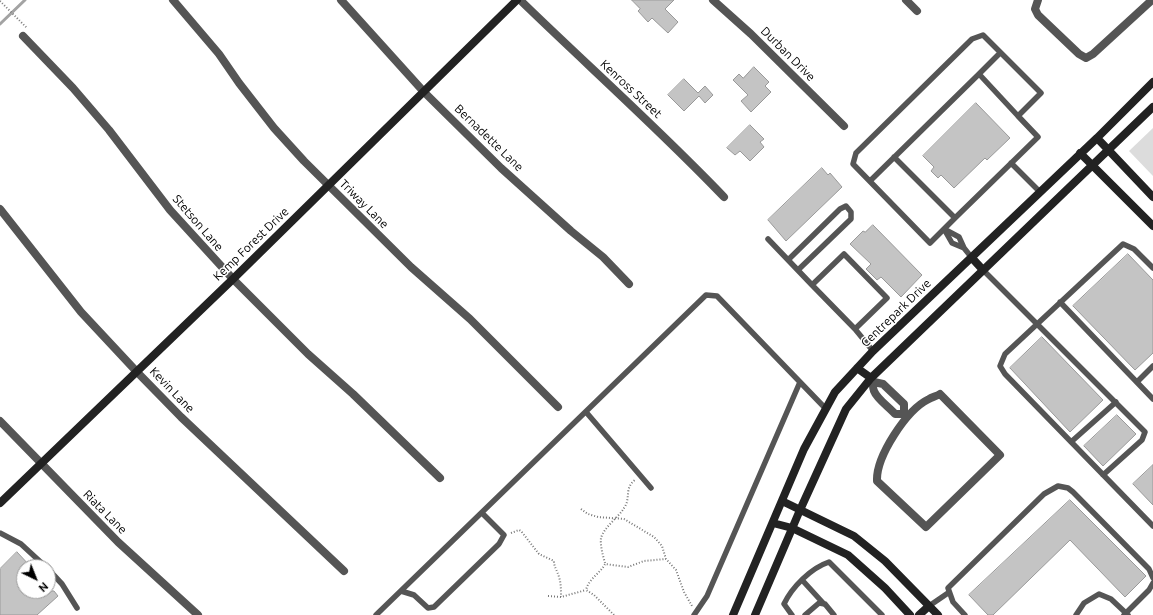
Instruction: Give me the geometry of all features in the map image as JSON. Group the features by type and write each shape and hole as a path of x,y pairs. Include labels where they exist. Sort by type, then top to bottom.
{"street":[{"name":"Triway Lane","path":"173,0 219,54 239,83 274,128 328,185 411,267 470,319 558,407"},
{"name":"Bernadette Lane","path":"341,0 424,92 501,168 571,231 603,257 629,284"},
{"name":"Kemp Forest Drive","path":"0,503 233,279 517,0"},
{"name":"Kenross Street","path":"520,0 579,58 667,139 724,197"},
{"name":"Durban Drive","path":"713,0 751,34 844,126"},
{"path":"906,0 917,11"},
{"path":"1038,0 1035,9 1038,15 1079,54 1086,58 1094,54 1152,0"},
{"name":"Stetson Lane","path":"23,36 73,88 109,130 170,210 233,279 308,354 353,394 440,478"},
{"name":"Centrepark Drive","path":"733,615 804,449 835,392 873,351 1097,138 1153,82"},
{"path":"756,615 792,528 846,409 872,380 983,270 1153,107"},
{"path":"1097,138 1153,196"},
{"path":"1080,153 1153,226"},
{"name":"Kevin Lane","path":"0,209 82,312 137,372 181,417 344,571"},
{"path":"972,258 983,270"},
{"path":"857,368 872,380 883,384 904,404 906,415 876,470 877,481 926,527 1000,455 940,394 928,399 906,415 895,414 874,391 872,380"},
{"name":"Riata Lane","path":"0,421 118,542 198,615"},
{"path":"782,502 854,536 885,561 938,615"},
{"path":"773,523 792,528 848,555 885,588 910,615"},
{"path":"919,615 929,606"}],"lane":[{"path":"979,74 1018,116 1038,137 930,243 853,164 856,153 972,39 982,35 1041,93 1018,116"},
{"path":"870,181 1000,53"},
{"path":"894,157 955,218"},
{"path":"1011,163 1040,192"},
{"path":"788,260 840,209 846,206 851,212 851,219 798,270"},
{"path":"944,229 952,243 964,248"},
{"path":"944,229 959,237 964,248 972,258"},
{"path":"768,239 855,329 873,351"},
{"path":"1153,268 1134,249 1123,244 1037,322 1005,354 1000,366 1005,374 1153,526"},
{"path":"812,285 844,254 887,298 855,329"},
{"path":"983,270 1037,322 1145,432 1142,440 1103,475"},
{"path":"376,615 706,295 717,296 826,409"},
{"path":"1060,302 1153,399"},
{"path":"1137,382 1153,366"},
{"path":"695,614 707,596 800,382"},
{"path":"1071,442 1116,402"},
{"path":"586,412 651,488"},
{"path":"965,615 953,602 948,593 948,588 1038,500 1058,486 1068,488 1073,492 1149,569 1153,578"},
{"path":"401,592 414,595 428,608 434,607 499,544 504,535 482,513"},
{"path":"0,533 20,544 37,559"},
{"path":"792,615 784,604 790,592 821,565 829,562 882,615"},
{"path":"56,578 62,584 77,608"},
{"path":"803,581 834,615"},
{"path":"1076,615 1084,604 1099,594 1111,599 1126,614 1149,590 1153,583"},
{"path":"929,606 948,593"},
{"path":"805,615 815,605 824,604"}],"path":[{"path":"0,1 25,25"},
{"path":"586,590 591,579 602,570 605,564 601,539 603,533 627,503 626,494 632,483 642,477"},
{"path":"582,509 588,514 598,517 616,518 630,522 654,537 662,546 666,559 676,570 684,592 695,614"},
{"path":"504,535 519,530 530,540 539,554 554,560 554,566 559,576 561,597"},
{"path":"605,564 628,567 644,561 666,559"},
{"path":"548,596 561,597 586,590 594,595 614,615"}],"shaded area":[{"path":"1153,128 1153,176 1129,151"}],"building":[{"path":"632,0 674,0 665,9 678,22 668,33 652,18 648,22 638,11 640,9"},
{"path":"754,67 769,82 765,86 771,92 751,112 741,101 748,95 733,80 739,74 743,78"},
{"path":"684,79 698,93 705,86 713,95 705,103 699,96 684,111 668,95"},
{"path":"976,103 1010,138 987,160 985,158 954,188 941,175 938,178 931,171 934,167 923,156"},
{"path":"750,125 764,139 760,142 764,147 750,161 740,151 735,155 727,148"},
{"path":"822,168 828,175 830,173 842,187 786,241 768,220"},
{"path":"873,225 922,275 901,297 881,277 877,280 866,269 871,264 850,244 863,231 865,232"},
{"path":"1128,254 1153,280 1153,353 1135,370 1073,306"},
{"path":"1042,337 1103,400 1070,432 1010,368"},
{"path":"1117,415 1136,434 1103,466 1084,446"},
{"path":"1153,465 1153,505 1133,484"},
{"path":"1070,500 1146,576 1125,597 1070,540 993,615 988,615 969,595"},
{"path":"17,552 24,559 16,559 16,599 55,599 37,615 0,615 0,569"}],"waterway":[{"path":"0,24 25,0"}]}
